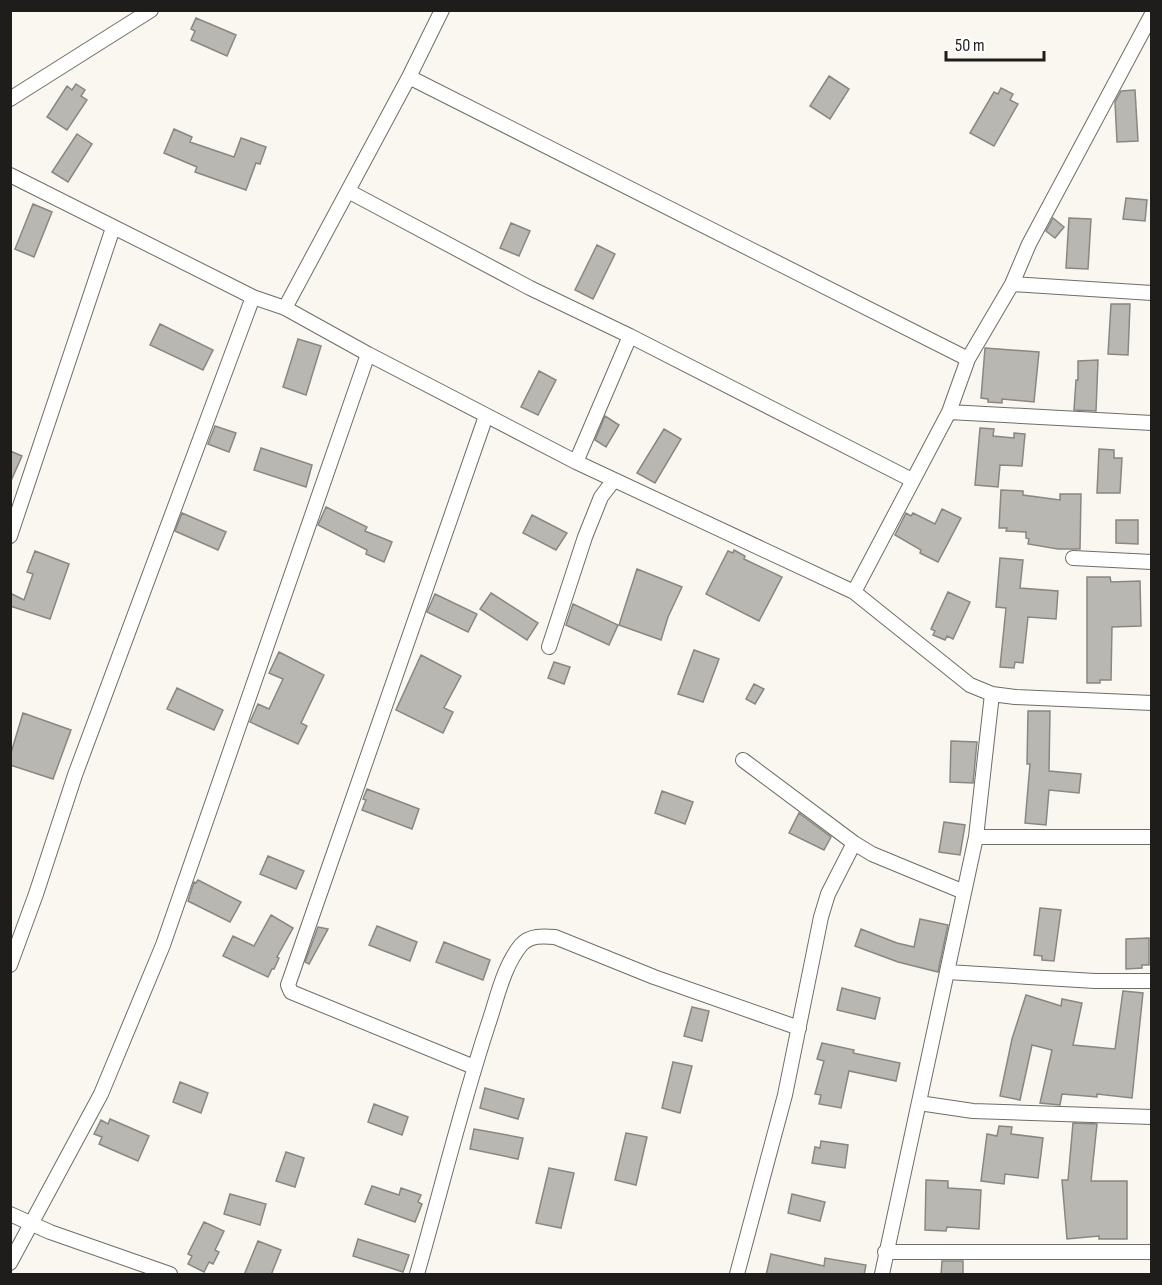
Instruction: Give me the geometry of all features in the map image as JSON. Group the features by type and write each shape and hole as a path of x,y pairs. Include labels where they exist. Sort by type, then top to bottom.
{"street":[{"path":"10,99 152,10"},
{"path":"285,308 442,10"},
{"path":"854,592 949,412 968,359 1012,284 1029,244 1152,14"},
{"path":"409,76 968,359"},
{"path":"10,175 254,297 285,308 368,354 576,462 854,592 970,685 992,693 1035,699 1152,703"},
{"path":"348,191 530,288 630,336 912,480"},
{"path":"10,536 113,228"},
{"path":"1012,284 1152,293"},
{"path":"10,965 75,775 254,297"},
{"path":"576,462 630,336"},
{"path":"10,1263 33,1225 101,1094 163,945 368,354"},
{"path":"949,412 1152,423"},
{"path":"474,1067 291,992 288,985 486,416"},
{"path":"549,647 585,537 601,497 614,480"},
{"path":"1073,558 1152,562"},
{"path":"882,1275 885,1252 976,837 992,693"},
{"path":"743,760 872,854 964,892"},
{"path":"976,837 1152,837"},
{"path":"737,1275 785,1095 821,917 828,894 854,843"},
{"path":"417,1275 474,1067 505,973 520,946 532,938 555,937 654,977 799,1028"},
{"path":"947,972 1095,981 1152,981"},
{"path":"919,1103 973,1111 1152,1117"},
{"path":"10,1215 162,1273"},
{"path":"885,1252 1152,1252"}],"building":[{"path":"196,18 236,35 227,56 191,40 195,31 191,29"},
{"path":"829,76 849,89 830,119 810,106"},
{"path":"76,84 85,90 81,96 87,100 67,130 47,117 67,86 72,90"},
{"path":"1001,88 1013,94 1010,100 1018,104 994,146 970,133 994,92 998,94"},
{"path":"1135,90 1138,141 1117,142 1115,102 1121,91"},
{"path":"174,129 192,137 190,142 234,157 241,138 266,147 260,164 256,163 246,190 195,172 197,167 164,153"},
{"path":"77,134 92,144 68,182 52,172"},
{"path":"1126,198 1147,200 1145,221 1123,219"},
{"path":"33,204 52,212 34,257 15,249"},
{"path":"1053,218 1064,227 1055,238 1046,231"},
{"path":"1069,218 1091,219 1088,269 1066,268"},
{"path":"511,223 530,231 519,256 500,248"},
{"path":"597,245 615,254 593,299 575,290"},
{"path":"1111,304 1130,304 1128,355 1108,354"},
{"path":"160,324 213,350 203,370 150,345"},
{"path":"298,339 321,346 306,395 283,387"},
{"path":"985,348 1039,352 1034,402 1002,399 1002,403 988,402 988,399 981,398"},
{"path":"1098,360 1096,411 1074,410 1078,361"},
{"path":"539,371 556,380 538,415 521,407"},
{"path":"605,416 619,425 606,447 595,440"},
{"path":"215,426 236,433 229,452 208,444"},
{"path":"980,428 994,429 993,436 1014,438 1014,433 1025,434 1022,466 1000,465 998,487 975,485"},
{"path":"664,429 681,439 655,483 637,473"},
{"path":"261,448 312,465 306,487 254,470"},
{"path":"1099,449 1114,450 1114,458 1122,458 1120,493 1097,493"},
{"path":"10,451 22,456 10,483"},
{"path":"1001,490 1023,491 1023,495 1060,500 1060,494 1081,494 1080,549 1058,549 1028,544 1029,539 1026,538 1026,532 1006,531 1007,528 999,528"},
{"path":"326,507 367,527 365,531 392,542 384,562 366,554 367,550 318,525"},
{"path":"942,509 961,518 938,562 920,553 921,550 895,535 906,513 911,516 913,513 935,524"},
{"path":"182,513 226,532 218,550 175,531"},
{"path":"532,515 567,533 556,550 523,533"},
{"path":"1116,520 1138,520 1138,544 1116,543"},
{"path":"734,550 745,556 744,559 782,577 759,621 706,594 728,551 733,553"},
{"path":"35,551 69,564 50,619 10,606 10,593 24,600 33,574 27,572"},
{"path":"1000,558 1023,560 1020,588 1058,591 1056,619 1028,617 1023,663 1015,662 1014,668 1000,667 1006,608 996,607"},
{"path":"637,569 682,587 668,617 661,640 619,625"},
{"path":"1087,577 1110,577 1111,582 1140,581 1141,626 1112,627 1111,680 1100,680 1100,683 1087,683"},
{"path":"948,592 970,602 953,639 947,636 945,640 933,635 935,631 931,629"},
{"path":"491,593 538,623 527,640 480,609"},
{"path":"435,594 477,614 468,632 427,612"},
{"path":"573,604 618,625 609,645 566,625"},
{"path":"694,650 719,659 703,702 678,694"},
{"path":"279,652 324,675 301,723 307,726 298,744 250,722 258,704 269,709 283,679 269,673"},
{"path":"421,655 461,676 444,708 453,712 443,733 396,710"},
{"path":"554,662 570,667 564,684 548,678"},
{"path":"754,684 764,689 755,704 746,699"},
{"path":"177,688 223,710 214,730 167,709"},
{"path":"1028,711 1050,711 1049,771 1081,774 1079,793 1049,790 1046,825 1025,823 1030,764 1027,764"},
{"path":"23,713 71,730 53,779 10,765 10,756"},
{"path":"951,741 977,742 973,783 950,782"},
{"path":"367,789 419,809 412,829 362,810"},
{"path":"662,791 693,802 685,824 655,813"},
{"path":"799,813 831,837 824,850 789,833"},
{"path":"944,822 965,825 960,855 939,852"},
{"path":"268,856 304,871 296,889 260,874"},
{"path":"198,880 241,902 230,922 188,901 194,882"},
{"path":"1040,908 1061,910 1054,961 1042,960 1042,956 1034,955"},
{"path":"271,915 293,928 268,977 223,956 233,936 254,946"},
{"path":"920,919 948,925 938,972 898,962 855,946 861,929 914,947"},
{"path":"377,926 417,942 410,961 369,945"},
{"path":"318,927 328,929 309,964 305,962"},
{"path":"1149,938 1149,965 1126,969 1126,939"},
{"path":"444,942 490,960 483,980 436,962"},
{"path":"842,988 880,998 875,1019 837,1010"},
{"path":"1123,991 1143,993 1132,1098 1097,1094 1097,1097 1062,1094 1060,1105 1040,1103 1052,1050 1032,1045 1020,1100 1000,1096 1012,1039 1026,995 1061,1006 1062,999 1082,1003 1073,1045 1115,1049"},
{"path":"692,1007 709,1011 702,1041 684,1036"},
{"path":"822,1043 854,1050 853,1053 900,1063 896,1081 849,1071 841,1108 819,1104 821,1095 815,1094 824,1061 817,1059"},
{"path":"673,1062 692,1066 680,1113 662,1108"},
{"path":"180,1082 208,1093 201,1113 173,1102"},
{"path":"485,1088 524,1099 518,1119 480,1108"},
{"path":"374,1104 408,1117 402,1135 368,1122"},
{"path":"110,1119 149,1136 138,1161 99,1144 102,1137 94,1134 101,1120 108,1124"},
{"path":"1073,1123 1097,1124 1091,1181 1127,1181 1127,1239 1099,1239 1099,1236 1067,1239 1062,1180 1068,1180"},
{"path":"999,1126 1012,1127 1011,1134 1043,1138 1038,1178 1005,1174 1004,1184 981,1181 987,1134 997,1136"},
{"path":"474,1129 523,1138 518,1159 470,1149"},
{"path":"626,1133 647,1137 636,1185 615,1180"},
{"path":"821,1141 848,1145 845,1168 812,1163 815,1147 820,1148"},
{"path":"286,1152 304,1158 295,1187 276,1181"},
{"path":"549,1168 574,1173 561,1228 536,1223"},
{"path":"926,1180 948,1181 948,1188 981,1190 979,1229 947,1227 946,1231 925,1230"},
{"path":"372,1186 399,1195 401,1188 421,1195 418,1202 422,1204 415,1222 365,1204"},
{"path":"230,1194 266,1204 260,1225 224,1214"},
{"path":"792,1194 825,1202 820,1221 788,1213"},
{"path":"204,1222 224,1231 215,1250 219,1252 213,1264 209,1262 204,1272 188,1264 192,1256 188,1254"},
{"path":"358,1239 409,1255 403,1272 353,1256"},
{"path":"258,1241 281,1250 271,1275 244,1275"},
{"path":"771,1254 824,1266 825,1258 866,1265 864,1275 766,1275"},
{"path":"942,1261 963,1261 963,1275 941,1275"}]}
